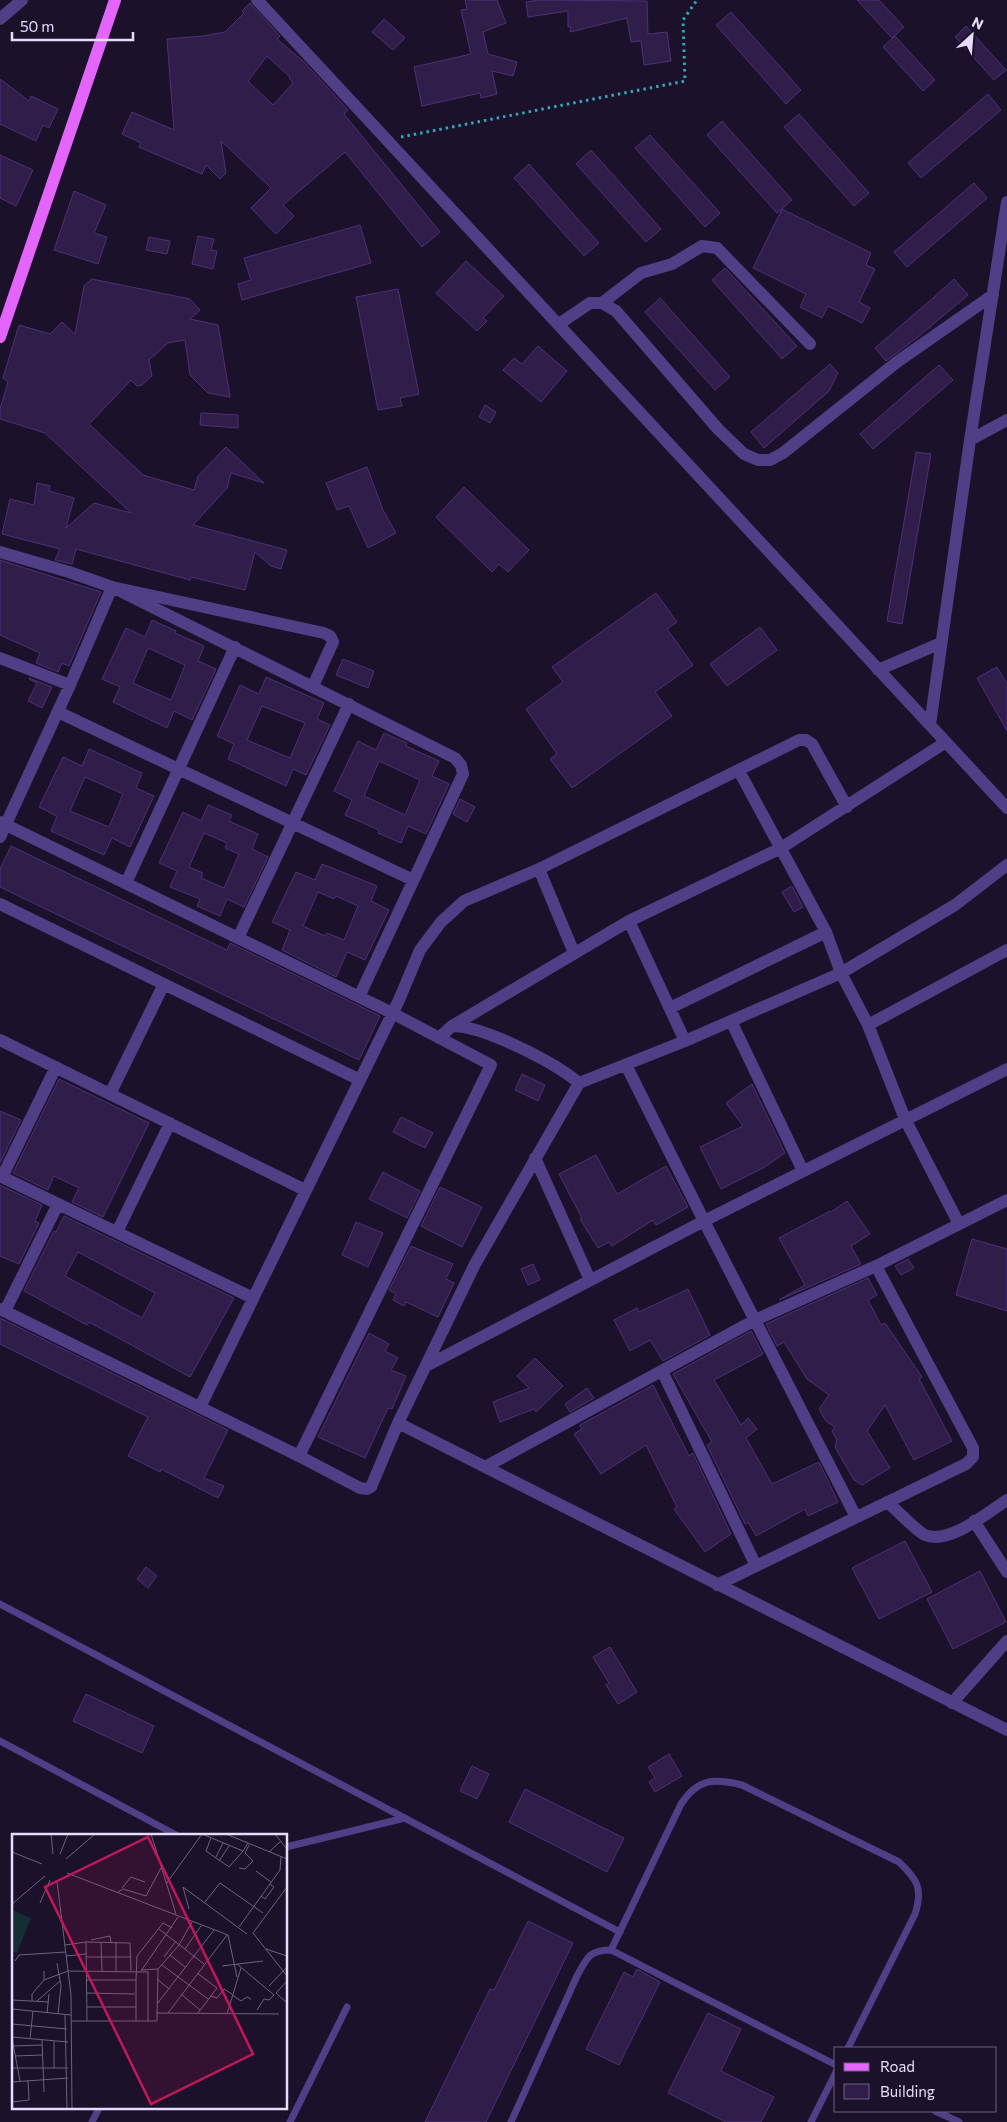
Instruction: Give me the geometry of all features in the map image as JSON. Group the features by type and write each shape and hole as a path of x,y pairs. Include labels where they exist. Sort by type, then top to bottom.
{"main road":[{"path":"0,337 115,0"}],"street":[{"path":"0,19 22,0"},
{"path":"257,0 1007,808"},
{"path":"930,725 970,440 993,295 1004,247 1007,202"},
{"path":"602,303 640,273 672,264 702,246 717,248 810,344"},
{"path":"559,324 590,303 602,303 616,311 718,429 744,454 758,460 770,460 783,453 897,362 993,295"},
{"path":"970,440 1007,420"},
{"path":"0,552 112,587 324,633 330,636 333,642 313,686"},
{"path":"112,587 455,758 461,765 463,774 359,997"},
{"path":"0,837 3,823 58,712 112,587"},
{"path":"878,670 941,643"},
{"path":"126,883 235,647"},
{"path":"0,658 70,685"},
{"path":"238,938 349,704"},
{"path":"58,712 413,880"},
{"path":"200,1407 304,1190 360,1080 420,950 441,922 464,901 539,869 799,740 806,740 812,744 848,807"},
{"path":"439,1038 452,1026 629,921 781,848 848,807 946,742"},
{"path":"739,771 826,932 841,973 868,1024 905,1119 959,1224"},
{"path":"3,823 392,1013 491,1065 299,1456"},
{"path":"58,1204 3,1310 360,1488 367,1489 371,1487 398,1423 475,1264 579,1083 685,1041 841,973 955,905 1007,865"},
{"path":"539,869 574,953"},
{"path":"0,904 360,1080"},
{"path":"629,921 685,1041"},
{"path":"670,1008 826,932"},
{"path":"868,1024 1007,950"},
{"path":"110,1094 164,984"},
{"path":"731,1021 803,1171"},
{"path":"452,1026 462,1026 489,1033 567,1074 579,1083"},
{"path":"0,1040 304,1190"},
{"path":"626,1065 856,1516"},
{"path":"56,1067 1,1176 253,1298"},
{"path":"426,1366 704,1221 1007,1069"},
{"path":"117,1232 170,1123"},
{"path":"535,1158 590,1280"},
{"path":"485,1467 755,1320 876,1266 1007,1200"},
{"path":"718,1585 856,1516 966,1464 973,1457 973,1448 876,1266"},
{"path":"662,1370 756,1566"},
{"path":"398,1423 1007,1730"},
{"path":"887,1502 924,1535 937,1537 950,1536 1007,1500"},
{"path":"974,1521 1007,1572"},
{"path":"952,1703 1007,1641"}],"lane":[{"path":"0,1604 620,1932"},
{"path":"0,1740 174,1834"},
{"path":"611,1950 681,1804 690,1791 704,1782 726,1781 742,1786 899,1862 912,1875 920,1898 915,1914 848,2047"},
{"path":"288,1847 406,1818"},
{"path":"511,2122 577,1976 589,1955 598,1950 611,1950 834,2064"},
{"path":"290,2122 347,2007"},
{"path":"811,2122 834,2076"},
{"path":"92,2122 98,2110"},
{"path":"937,2112 960,2122"}],"path":[{"path":"388,139 684,81 683,20 697,0"}],"building":[{"path":"465,0 497,0 506,23 483,32 488,54 517,62 513,76 492,71 497,94 481,98 480,93 422,106 414,67 471,54 461,10 467,9"},
{"path":"539,0 647,1 648,34 667,32 671,61 644,65 641,41 631,42 627,18 570,32 571,27 568,27 568,11 528,17 526,2"},
{"path":"857,0 879,0 904,27 892,38"},
{"path":"250,3 280,36 277,39 304,62 348,110 344,114 440,232 422,247 345,152 283,205 294,216 276,234 251,208 271,188 221,141 226,173 220,179 206,165 202,174 139,147 141,143 122,134 132,112 174,130 167,39 225,32 244,13 242,11","holes":["267,56 290,77 293,83 273,105 248,81"]},
{"path":"731,12 801,90 786,104 716,25"},
{"path":"384,19 405,38 393,50 372,32"},
{"path":"966,26 1006,70 994,80 955,37"},
{"path":"895,36 935,80 923,91 883,47"},
{"path":"0,79 29,101 31,96 58,109 49,128 43,125 36,141 0,124"},
{"path":"988,94 1001,110 921,178 908,163"},
{"path":"799,114 869,193 854,206 784,127"},
{"path":"722,121 792,200 777,213 707,135"},
{"path":"650,135 720,213 705,227 635,148"},
{"path":"591,150 661,229 646,242 576,164"},
{"path":"0,155 33,170 16,206 0,198"},
{"path":"529,164 599,243 584,256 514,178"},
{"path":"974,183 987,198 907,267 894,252"},
{"path":"74,191 106,205 94,233 107,237 98,264 54,250"},
{"path":"782,209 871,253 866,265 875,269 859,302 870,308 862,323 828,306 822,318 800,307 806,294 753,268"},
{"path":"360,225 371,263 242,300 238,284 251,280 244,258"},
{"path":"198,236 214,239 211,250 217,251 213,269 192,264"},
{"path":"149,237 170,241 167,254 146,250"},
{"path":"466,261 504,296 483,318 487,321 477,331 436,293"},
{"path":"725,268 797,346 782,359 712,280"},
{"path":"92,279 190,299 200,310 190,319 218,325 230,397 208,393 190,375 185,340 168,343 149,360 152,376 142,385 137,386 131,380 89,424 143,475 194,490 198,476 226,447 264,483 231,473 227,488 193,525 287,550 281,569 271,566 255,552 245,590 191,577 190,580 76,549 72,564 55,560 60,549 2,534 10,499 34,505 37,483 50,486 49,491 74,498 66,528 94,503 131,513 45,433 0,419 0,409 8,382 3,378 19,325 50,334 62,322 75,334 84,286"},
{"path":"954,279 968,295 886,361 875,348 935,298"},
{"path":"398,289 419,394 400,398 402,406 378,410 356,297"},
{"path":"660,298 730,377 715,390 645,312"},
{"path":"538,346 567,371 541,402 503,370 514,358 522,364"},
{"path":"830,364 838,373 829,391 764,448 751,432"},
{"path":"939,365 953,380 873,449 860,434"},
{"path":"485,405 496,412 490,423 479,417"},
{"path":"201,413 238,415 238,428 200,425"},
{"path":"916,452 931,454 902,624 887,621"},
{"path":"367,467 383,510 396,533 368,548 349,506 337,510 326,483"},
{"path":"464,487 529,550 508,572 499,564 492,572 436,517"},
{"path":"0,560 101,592 69,666 62,663 58,672 36,663 40,653 0,635"},
{"path":"656,593 677,622 667,629 693,665 655,692 672,716 572,788 550,759 557,754 526,709 563,682 552,667"},
{"path":"152,620 204,646 198,661 216,669 192,720 174,711 167,728 113,702 120,687 102,679 126,628 145,637","holes":["148,648 185,665 171,700 133,683"]},
{"path":"760,627 777,650 727,686 710,664"},
{"path":"343,659 374,671 368,688 336,675"},
{"path":"997,667 1007,684 1007,731 977,678"},
{"path":"266,677 324,703 317,719 330,725 306,775 293,769 286,786 228,759 234,744 217,736 240,685 259,694","holes":["262,706 305,723 290,758 247,740"]},
{"path":"29,678 52,687 42,708 28,701 37,683"},
{"path":"384,733 407,743 406,746 439,761 432,776 449,784 426,834 408,826 401,843 378,833 379,830 345,815 352,800 334,791 358,741 376,750","holes":["379,761 420,780 405,815 364,796"]},
{"path":"89,749 142,773 136,788 154,796 130,847 112,838 104,855 51,831 57,816 39,807 63,757 82,766","holes":["85,777 123,794 109,827 70,811"]},
{"path":"460,799 475,807 467,822 453,814"},
{"path":"208,805 232,815 229,821 258,834 252,849 268,857 244,907 227,899 220,916 197,906 200,899 170,887 177,871 159,863 183,812 201,821","holes":["204,833 227,843 225,848 239,854 224,888 201,878 203,873 189,867"]},
{"path":"11,846 227,950 230,943 380,1016 359,1060 0,887 0,869"},
{"path":"322,864 377,886 371,901 389,910 365,960 347,952 336,977 282,950 290,930 272,922 296,872 315,880","holes":["318,892 334,899 336,896 358,906 344,940 327,933 325,936 303,926"]},
{"path":"792,886 803,907 794,912 782,892"},
{"path":"522,1074 545,1085 538,1101 515,1090"},
{"path":"59,1079 149,1123 103,1217 72,1202 79,1188 54,1176 48,1190 13,1173"},
{"path":"752,1084 785,1153 763,1168 721,1189 700,1147 743,1126 726,1103"},
{"path":"0,1111 21,1120 0,1163"},
{"path":"401,1117 433,1133 425,1148 393,1132"},
{"path":"596,1155 617,1194 666,1166 688,1207 656,1225 653,1220 612,1246 609,1242 598,1248 580,1219 582,1218 559,1174"},
{"path":"383,1172 420,1191 407,1218 369,1199"},
{"path":"0,1185 42,1205 35,1221 39,1223 19,1264 0,1256"},
{"path":"440,1187 482,1207 462,1247 421,1226"},
{"path":"847,1201 870,1234 851,1246 861,1264 779,1300 805,1285 779,1238 831,1212"},
{"path":"64,1216 234,1298 190,1377 89,1322 87,1325 24,1291 54,1231 56,1232","holes":["78,1252 155,1293 142,1318 65,1276"]},
{"path":"356,1222 383,1233 368,1267 342,1255"},
{"path":"972,1239 1007,1249 1007,1311 956,1295"},
{"path":"411,1246 453,1264 446,1279 454,1283 438,1317 406,1302 404,1306 393,1300 396,1294 389,1290"},
{"path":"908,1259 914,1268 901,1275 895,1266"},
{"path":"533,1264 540,1280 528,1285 521,1269"},
{"path":"868,1278 877,1295 868,1300 881,1325 885,1323 922,1377 919,1379 952,1441 914,1460 885,1405 867,1431 890,1468 862,1485 854,1480 835,1447 837,1440 832,1431 835,1427 826,1421 819,1409 829,1395 807,1379 784,1342 777,1346 766,1324"},
{"path":"688,1289 710,1335 663,1361 650,1340 630,1351 614,1320 637,1308 639,1312"},
{"path":"0,1318 228,1430 204,1478 224,1486 218,1498 161,1469 160,1472 128,1456 148,1417 0,1344"},
{"path":"751,1331 763,1354 714,1380 741,1425 748,1418 757,1429 746,1438 772,1484 819,1462 838,1502 808,1516 805,1509 756,1536 748,1522 745,1524 707,1445 712,1442 673,1374"},
{"path":"369,1333 389,1344 385,1351 398,1358 391,1370 406,1376 392,1409 388,1408 365,1458 318,1437"},
{"path":"535,1358 563,1386 536,1412 534,1409 500,1422 493,1402 529,1388 517,1376"},
{"path":"653,1385 689,1456 693,1453 731,1534 705,1552 674,1509 677,1507 646,1445 601,1474 574,1434 582,1429 580,1425"},
{"path":"587,1388 594,1398 570,1412 565,1404"},
{"path":"905,1541 932,1592 879,1619 852,1568"},
{"path":"146,1567 157,1576 148,1588 137,1579"},
{"path":"980,1571 1006,1622 953,1649 927,1599"},
{"path":"610,1647 637,1692 618,1704 606,1685 609,1683 593,1657"},
{"path":"86,1694 154,1726 142,1753 73,1721"},
{"path":"669,1754 682,1776 655,1792 649,1782 655,1778 648,1767"},
{"path":"472,1766 489,1774 477,1799 460,1791"},
{"path":"525,1789 624,1838 607,1872 509,1822"},
{"path":"528,1921 573,1943 486,2122 425,2122 490,1989 494,1990"},
{"path":"637,1969 660,1982 619,2065 586,2049 624,1972 633,1977"},
{"path":"708,2013 741,2029 721,2071 774,2097 761,2122 726,2122 668,2093"}]}
